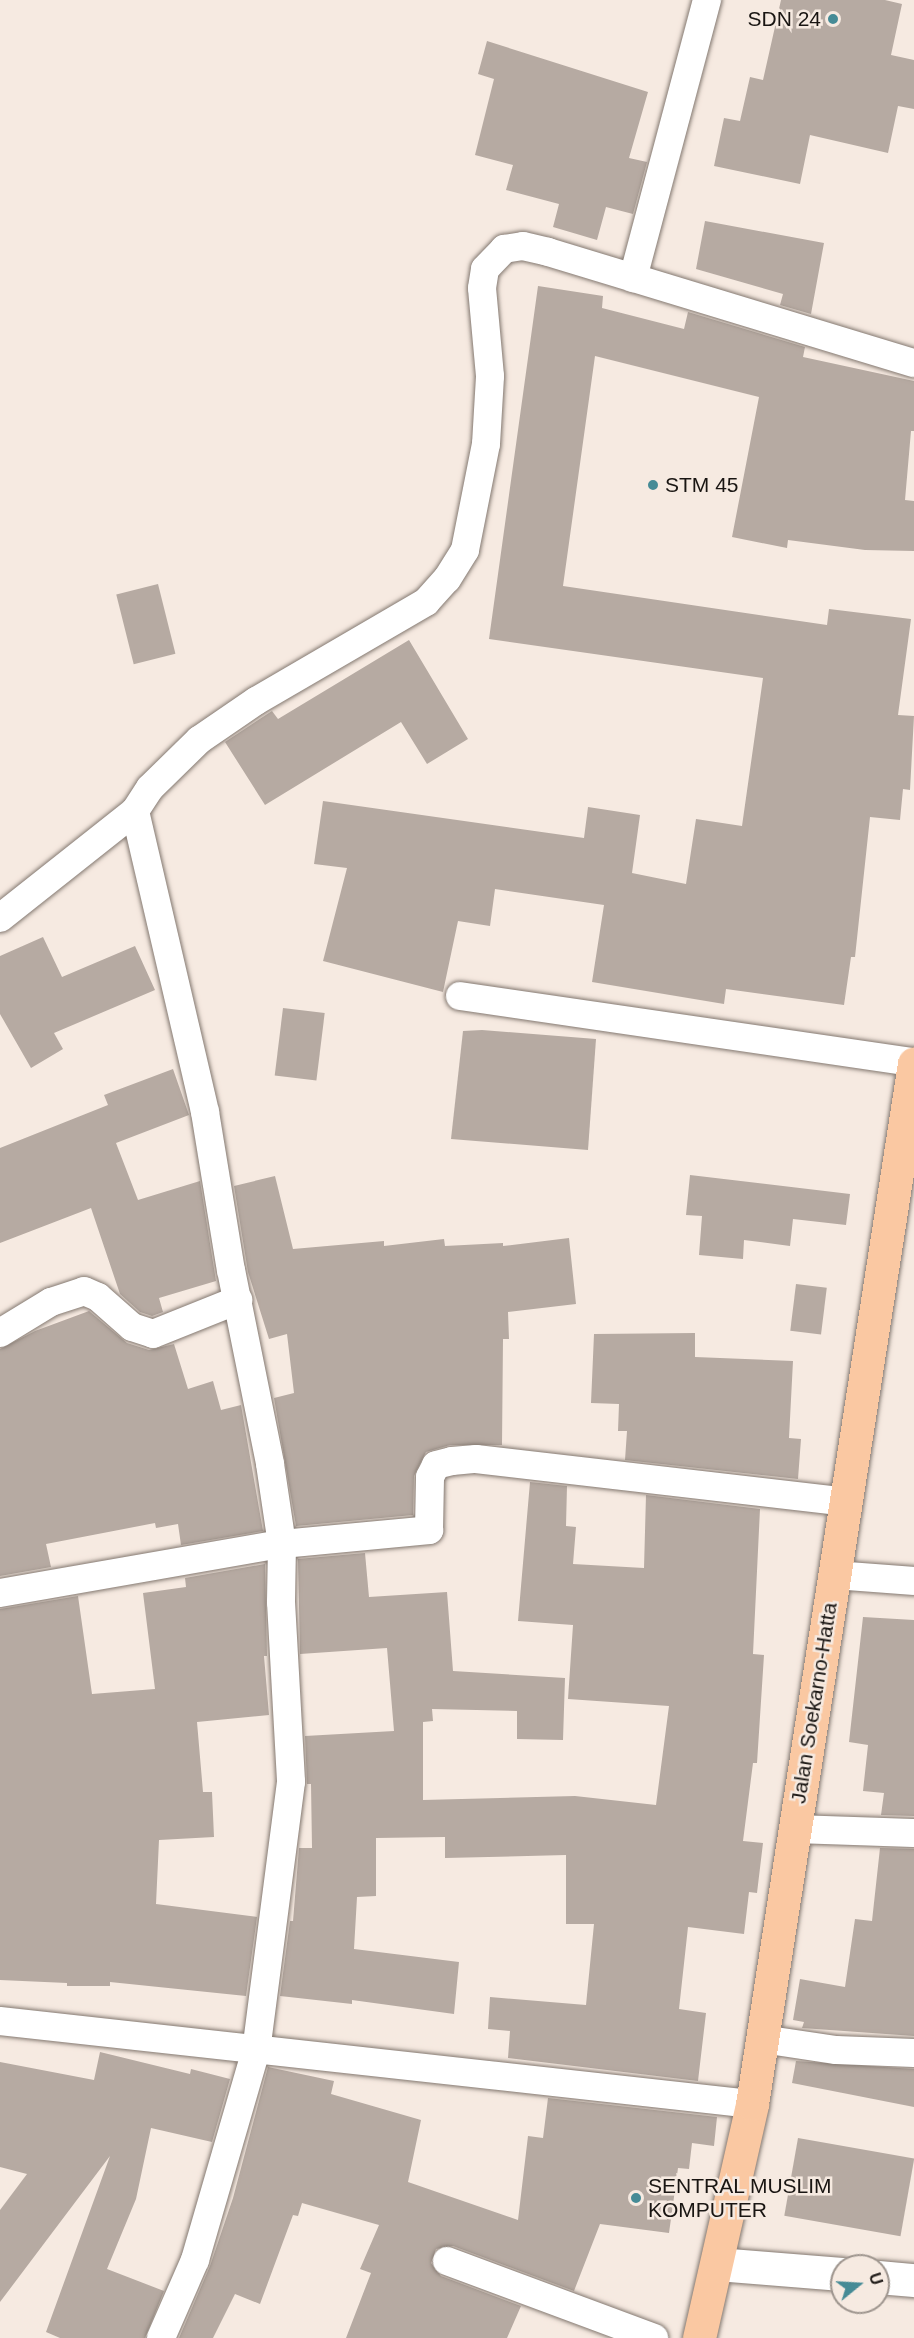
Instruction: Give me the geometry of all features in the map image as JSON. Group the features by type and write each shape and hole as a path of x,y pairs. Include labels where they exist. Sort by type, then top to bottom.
{"highway":[{"name":"Jalan Soekarno-Hatta","path":"699,2338 752,2104 914,1063"}],"street":[{"path":"633,278 707,0"},
{"path":"0,918 135,811 150,788 199,740 256,701 426,602 447,579 465,550 486,444 490,376 482,288 485,269 493,257 504,249 523,246 914,363"},
{"path":"135,811 205,1112 282,1544 281,1602 291,1782 256,2050 195,2260 161,2338"},
{"path":"460,996 914,1063"},
{"path":"0,1333 51,1302 84,1291 98,1297 132,1327 153,1334 238,1300"},
{"path":"0,1593 282,1544 429,1530 430,1477 436,1465 452,1461 487,1460 846,1502"},
{"path":"834,1575 914,1581"},
{"path":"794,1829 914,1833"},
{"path":"0,2021 752,2104"},
{"path":"762,2039 836,2050 914,2053"},
{"path":"447,2260 654,2338"},
{"path":"717,2264 830,2273"},
{"path":"890,2278 914,2280"}],"building":[{"path":"781,0 885,0 902,4 891,55 914,60 914,109 898,106 888,153 810,135 800,184 714,166 724,118 740,121 750,77 763,80"},
{"path":"487,41 648,92 629,158 647,162 633,214 606,207 597,240 553,227 559,204 506,190 513,165 475,155 494,79 478,74"},
{"path":"705,221 824,243 811,314 780,305 783,294 696,269"},
{"path":"538,286 603,296 602,308 684,329 688,312 805,347 803,357 914,381 914,431 911,431 905,500 914,501 914,551 865,550 788,540 787,548 732,537 759,397 595,356 563,586 827,625 829,609 911,619 898,715 914,716 910,790 903,789 900,820 870,817 855,957 851,957 844,1005 726,989 724,1004 592,982 604,905 495,889 490,926 458,921 443,992 323,961 347,868 314,864 323,801 584,838 588,807 640,815 632,873 686,884 696,819 742,826 763,678 489,639"},
{"path":"158,584 175,654 134,664 116,594"},
{"path":"409,640 468,739 427,764 401,722 265,805 225,742 272,711 278,719"},
{"path":"43,937 62,977 135,946 155,990 54,1033 63,1049 31,1068 0,1014 0,956"},
{"path":"283,1008 325,1013 316,1081 275,1075"},
{"path":"482,1030 596,1039 588,1150 451,1139 463,1031"},
{"path":"173,1069 189,1115 116,1143 138,1200 200,1181 216,1281 159,1298 163,1312 152,1316 140,1312 120,1294 91,1208 0,1243 0,1148 108,1105 104,1095"},
{"path":"690,1175 850,1194 846,1225 793,1219 790,1246 744,1240 743,1259 699,1255 702,1216 686,1215"},
{"path":"275,1176 293,1249 384,1241 384,1246 444,1239 445,1246 503,1243 503,1246 569,1238 576,1304 508,1312 509,1339 503,1339 502,1445 450,1445 426,1452 414,1476 413,1515 296,1526 274,1398 294,1393 287,1334 269,1339 248,1272 234,1186"},
{"path":"796,1284 827,1288 821,1334 790,1331"},
{"path":"89,1311 127,1343 149,1350 174,1344 188,1389 213,1381 221,1410 241,1405 263,1531 181,1545 178,1524 156,1528 155,1523 46,1544 51,1567 0,1576 0,1349 35,1331"},
{"path":"695,1333 695,1357 793,1361 789,1438 801,1439 798,1479 625,1460 627,1431 618,1431 619,1404 591,1403 594,1334"},
{"path":"530,1482 567,1486 566,1526 576,1527 573,1564 644,1568 646,1495 760,1509 753,1654 764,1655 757,1763 753,1763 743,1841 763,1843 757,1893 749,1892 744,1934 688,1927 679,2009 706,2013 698,2081 508,2058 510,2031 488,2029 490,1997 586,2005 594,1924 566,1924 566,1855 445,1858 445,1837 376,1838 376,1896 357,1897 354,1949 459,1962 454,2014 352,2000 352,2004 280,1996 290,1921 293,1921 299,1848 312,1848 311,1784 307,1784 305,1736 394,1731 387,1648 300,1654 298,1559 365,1553 369,1597 447,1592 453,1671 565,1678 563,1740 517,1739 517,1711 432,1709 433,1721 423,1722 423,1800 575,1796 656,1805 669,1706 568,1699 573,1625 518,1621"},
{"path":"265,1564 267,1656 264,1656 269,1715 197,1722 203,1792 212,1792 214,1837 159,1840 156,1904 257,1917 246,1996 110,1982 110,1986 67,1986 67,1983 0,1980 0,1609 78,1596 92,1694 155,1689 143,1593 186,1587 185,1578"},
{"path":"863,1617 914,1620 914,1816 881,1815 884,1793 863,1791 868,1745 849,1742"},
{"path":"880,1848 914,1849 914,2036 802,2028 804,2022 793,2020 800,1979 845,1987 855,1919 872,1921"},
{"path":"100,2052 190,2074 191,2069 230,2079 212,2142 151,2128 136,2199 107,2269 164,2291 145,2338 60,2338 46,2332 110,2156 0,2302 0,2210 27,2174 0,2167 0,2062 94,2080"},
{"path":"796,2061 914,2069 914,2107 792,2083"},
{"path":"268,2067 334,2081 331,2094 421,2120 408,2182 518,2220 528,2136 543,2138 548,2098 717,2117 714,2146 692,2143 689,2169 678,2168 669,2233 600,2224 574,2291 453,2246 436,2249 431,2263 441,2276 521,2306 507,2338 346,2338 371,2273 360,2269 379,2225 302,2203 298,2216 293,2215 260,2304 235,2294 213,2338 179,2338 210,2266 233,2198"},
{"path":"798,2138 914,2158 900,2236 784,2216"}],"place":[{"name":"SDN 24","path":"833,19"},
{"name":"STM 45","path":"653,485"},
{"name":"SENTRAL MUSLIM KOMPUTER","path":"636,2198"}]}
